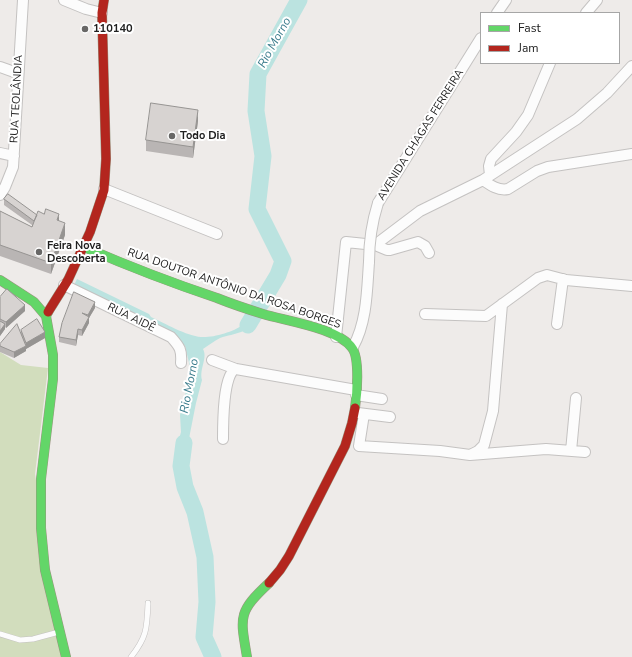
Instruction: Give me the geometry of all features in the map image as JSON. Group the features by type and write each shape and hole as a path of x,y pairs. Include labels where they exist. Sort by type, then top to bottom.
{"main road":[{"path":"46,316 84,247 102,201 106,159 102,13 104,0"},
{"name":"RUA DOUTOR ANTÔNIO DA ROSA BORGES","path":"84,247 152,274 251,310 304,324 347,342 353,347"},
{"path":"0,280 34,302 46,316 53,355 53,379 41,479 41,528 45,570 66,657"},
{"path":"247,657 243,631 244,614 253,598 269,583 283,565 345,446 354,413 356,393 356,365 353,347"}],"street":[{"name":"RUA TEOLÂNDIA","path":"0,195 11,173 14,156 17,73 23,0"},
{"path":"64,0 86,9 102,13"},
{"path":"498,12 506,0"},
{"path":"587,12 597,0"},
{"name":"AVENIDA CHAGAS FERREIRA","path":"353,347 358,339 362,324 369,262 370,238 372,223 378,203 480,40"},
{"path":"486,177 491,159 516,132 528,115 550,64"},
{"path":"375,245 420,211 486,177 577,120 607,94 632,66"},
{"path":"0,67 17,73"},
{"path":"0,153 14,156"},
{"path":"486,177 496,188 503,190 508,189 537,171 548,167 632,154"},
{"path":"104,189 217,234"},
{"path":"336,337 346,242 375,245 390,250 418,242 425,246 429,253"},
{"path":"425,314 486,316 538,278 547,275 563,279 632,286"},
{"path":"557,324 563,279"},
{"name":"RUA AIDÊ","path":"64,284 171,338 179,346 182,354 181,363"},
{"path":"470,455 478,451 484,445 493,411 502,304"},
{"path":"212,360 236,369 382,399"},
{"path":"223,438 227,383 231,372 236,369"},
{"path":"571,451 576,398"},
{"path":"354,413 390,416"},
{"path":"364,414 359,446 440,451 470,455 546,449 585,452"}],"lane":[{"path":"131,657 141,645 147,626 148,603"},
{"path":"0,634 20,640 34,639 60,632"}],"green space":[{"path":"0,352 21,365 48,368 35,474 62,657 0,657"}],"water":[{"path":"77,279 149,314 151,317 169,326 195,336 211,337 223,334 238,328 250,315 260,319 246,330 220,338 203,349 205,356 201,376 202,380 184,464 179,466 178,443 181,432 180,415 191,371 185,346 174,335 74,285"}],"building":[{"name":"Todo Dia","path":"151,103 198,110 193,147 146,140"},
{"path":"8,194 37,215 34,221 4,199"},
{"path":"46,209 59,214 57,220 65,223 51,263 0,245 0,211 32,227 38,211 44,214"},
{"path":"7,289 25,305 6,322 0,319 0,297"},
{"path":"74,292 95,302 88,315 82,313 89,317 82,330 78,329 76,340 59,337 62,323"},
{"path":"37,319 45,332 26,343 21,330"},
{"path":"0,321 5,324 0,331"},
{"path":"17,324 26,346 14,352 0,346 0,344"}],"waterway":[{"name":"Rio Morno","path":"248,325 278,275 283,261 257,209 263,156 256,111 258,74 299,0"},
{"name":"Rio Morno","path":"184,443 181,466 185,487 195,512 205,557 207,602 204,637 213,657"}],"traffic: fast":[{"path":"84,247 150,274 234,304 263,314 311,326 335,335 345,341 355,353 357,368 355,408"},
{"path":"0,280 34,302 46,316"},
{"path":"48,312 46,316 53,355 53,379 41,479 41,528 45,570 66,657"},
{"path":"247,657 243,632 244,616 252,601 269,583"}],"traffic: jam":[{"path":"48,312 68,280 90,232 104,190 106,159 102,13 104,0"},
{"path":"269,583 289,556 345,446 355,408"}],"place":[{"name":"110140","path":"85,29"},
{"name":"Todo Dia","path":"172,136"},
{"name":"Feira Nova Descoberta","path":"39,252"}]}
